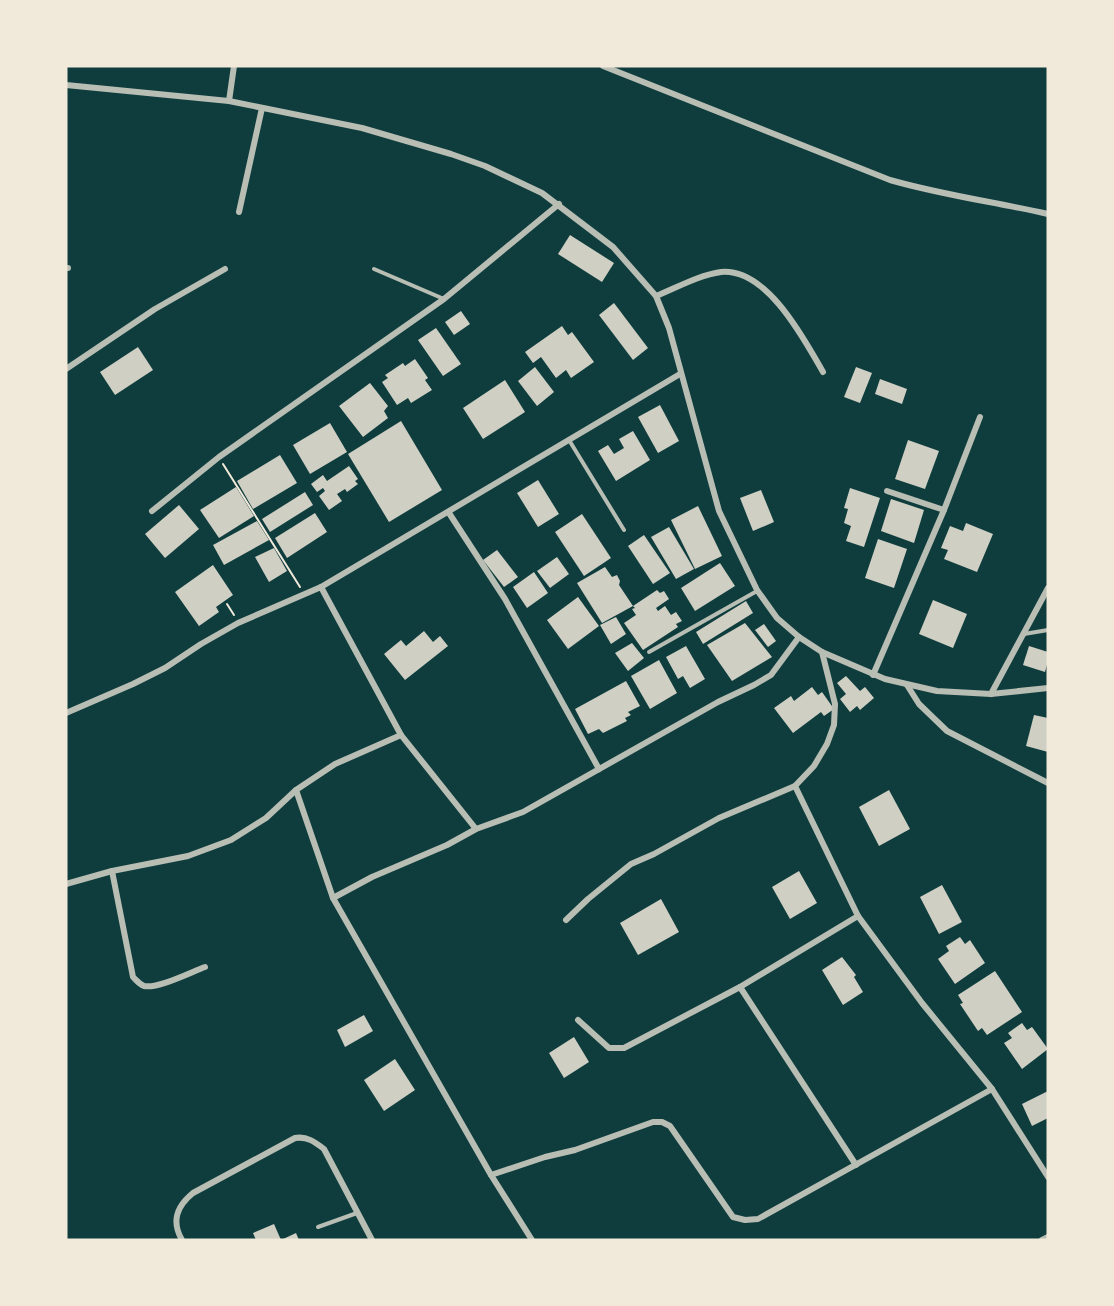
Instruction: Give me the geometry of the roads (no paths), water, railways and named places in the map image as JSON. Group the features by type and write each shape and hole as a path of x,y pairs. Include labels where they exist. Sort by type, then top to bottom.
{"street":[{"path":"229,101 234,66"},
{"path":"603,66 890,180 932,192 1048,214"},
{"path":"66,84 229,101 371,130 451,154 512,178 559,204 613,247 656,296 669,328 719,511 757,590 777,618 799,637 822,652 873,675 908,685 937,691 991,694 1048,688"},
{"path":"240,212 262,108"},
{"path":"152,511 219,457 444,298 559,204"},
{"path":"66,369 155,309 225,269"},
{"path":"656,296 712,274 736,273 745,277 772,297 783,309 798,328 823,372"},
{"path":"66,713 165,668 238,623 321,587 680,374"},
{"path":"873,675 944,510 980,417"},
{"path":"887,491 944,510"},
{"path":"448,513 505,599 599,769"},
{"path":"321,587 401,735 476,829"},
{"path":"991,694 1048,588"},
{"path":"333,898 372,877 476,829 523,812 718,702 771,675 799,637"},
{"path":"566,920 631,864 719,818 795,786 814,766 827,744 834,725 835,704 822,652"},
{"path":"908,685 919,704 947,731 1048,783"},
{"path":"66,884 112,871 188,856 231,840 266,818 296,790 335,764 401,735"},
{"path":"795,786 858,916 922,1003 992,1089 1048,1177"},
{"path":"296,790 333,898 491,1175 532,1240"},
{"path":"112,871 133,977 138,983 146,986 155,985 205,967"},
{"path":"578,1020 609,1048 624,1048 740,987 858,916"},
{"path":"740,987 856,1165"},
{"path":"491,1175 545,1157 575,1150 653,1122 662,1122 670,1126 733,1217 745,1220 758,1219 992,1089"},
{"path":"182,1240 177,1232 177,1212 193,1193 295,1138 303,1137 314,1141 324,1149 372,1240"},
{"path":"1042,1240 1048,1237"}],"lane":[{"path":"374,269 444,298"},
{"path":"569,440 624,530"},
{"path":"649,652 757,590"},
{"path":"1023,634 1048,630"},
{"path":"318,1227 357,1213"}]}
